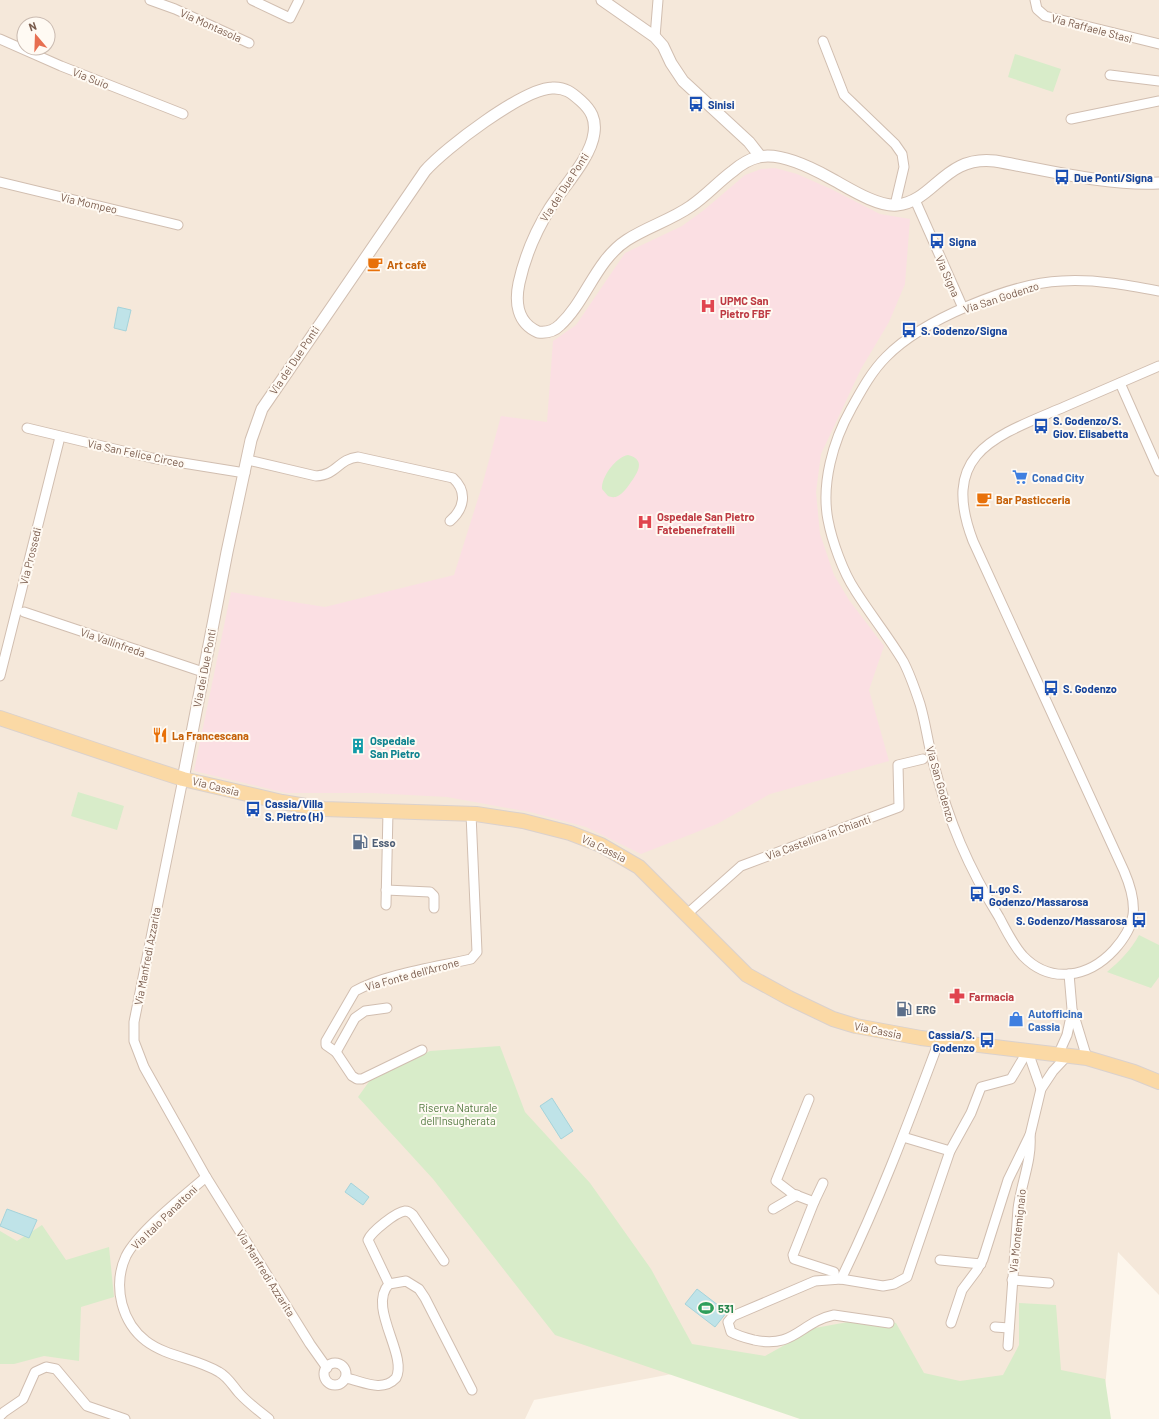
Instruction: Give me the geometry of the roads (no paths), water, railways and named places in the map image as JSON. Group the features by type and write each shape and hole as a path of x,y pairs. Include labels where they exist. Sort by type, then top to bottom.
{"main road":[{"name":"Via Cassia","path":"0,718 183,778 302,806 471,814 538,824 570,833 602,845 639,867 688,914 747,975 789,998 848,1024 939,1041 1087,1058 1134,1072 1159,1082"}],"street":[{"name":"Via Montasola","path":"150,0 175,9 249,43"},
{"path":"252,0 290,18 298,0"},
{"path":"602,0 655,37 663,46 671,63 683,81 749,142 760,156 797,163 870,199 884,204 895,206 915,200 958,167 980,161 996,161 1112,181 1159,183"},
{"path":"655,37 658,0"},
{"name":"Via Raffaele Stasi","path":"1035,0 1036,8 1045,16 1159,44"},
{"name":"Via Suio","path":"0,39 61,66 182,114"},
{"path":"823,41 844,95 895,144 902,154 904,167 895,206"},
{"path":"1110,75 1159,81"},
{"name":"Via dei Due Ponti","path":"183,778 203,672 255,426 266,402 425,171 447,149 524,96 544,88 568,90 589,108 594,126 589,148 539,225 522,270 516,296 517,307 524,322 538,332 551,331 560,325 600,268 620,245 692,206 733,171 746,162 760,156"},
{"path":"1071,119 1159,101"},
{"name":"Via Mompeo","path":"0,182 178,225"},
{"name":"Via Signa","path":"915,200 963,308"},
{"name":"Via San Godenzo","path":"1120,383 1011,430 987,445 975,458 968,471 962,497 968,525 1124,871 1132,893 1133,916 1125,937 1097,966 1081,972 1069,974 1046,970 1035,965 1024,956 987,898 967,862 944,800 932,756 924,716 907,670 852,586 828,521 827,494 833,448 847,416 864,386 882,360 900,345 936,322 963,308 1010,292 1060,281 1116,283 1159,291"},
{"path":"1159,366 1120,383 1159,471"},
{"name":"Via San Felice Circeo","path":"27,428 152,458 245,473"},
{"name":"Via Prossedi","path":"0,676 60,437"},
{"path":"248,460 327,476 350,458 358,457 453,478 460,484 463,499 458,513 450,521"},
{"name":"Via Vallinfreda","path":"24,612 203,672"},
{"name":"Via Castellina in Chianti","path":"688,914 741,866 899,807 898,765 923,759"},
{"name":"Via Manfredi Azzarita","path":"183,778 133,1031 135,1047 140,1061 206,1178 310,1344 327,1368"},
{"path":"386,905 388,811"},
{"name":"Via Fonte dell'Arrone","path":"336,1052 329,1048 326,1041 355,991 363,987 399,976 471,959 475,956 477,952 471,814"},
{"path":"386,890 430,892 434,896 434,908"},
{"path":"1069,974 1072,1009 1087,1058"},
{"path":"388,1008 359,1013 336,1052 352,1076 357,1079 362,1079 422,1050"},
{"name":"Via Montemignaio","path":"952,1323 962,1290 981,1264 1008,1180 1030,1135 1042,1089 1062,1055 1072,1009"},
{"path":"838,1279 864,1232 903,1137 939,1041"},
{"path":"1027,1052 1042,1089"},
{"path":"889,1324 834,1315 819,1320 784,1340 769,1343 738,1336 728,1328 728,1322 733,1316 814,1281 838,1279 883,1286 894,1284 907,1277 950,1151 971,1113 981,1087 1011,1078 1027,1052"},
{"path":"809,1099 776,1181 797,1195 814,1202"},
{"name":"Via Montemignaio","path":"1008,1346 1019,1202 1030,1155 1030,1135"},
{"path":"903,1137 950,1151"},
{"name":"Via Italo Panattoni","path":"206,1178 138,1240 126,1256 119,1283 124,1312 135,1331 146,1341 158,1349 217,1370 230,1381 239,1393 269,1419"},
{"path":"823,1183 793,1255 794,1259 834,1272 838,1279"},
{"path":"773,1209 797,1195"},
{"path":"389,1284 368,1240 374,1231 401,1212 407,1212 413,1215 444,1261"},
{"path":"940,1260 981,1264"},
{"name":"Via Montemignaio","path":"1012,1280 1049,1283"},
{"path":"346,1378 380,1386 390,1383 397,1375 396,1356 382,1300 384,1291 389,1284 396,1282 409,1282 422,1293 472,1390"},
{"path":"994,1327 1009,1328"},
{"path":"336,1364 342,1366 346,1371 346,1378 339,1385 332,1385 325,1378 327,1368 336,1364"},
{"path":"0,1416 24,1400 33,1374 46,1367 56,1369 87,1406 125,1419"}],"water":[{"path":"118,307 131,310 126,331 114,328"},
{"path":"552,1098 573,1131 561,1139 540,1106"},
{"path":"351,1183 369,1197 363,1205 345,1192"},
{"path":"7,1209 37,1220 29,1238 0,1226"},
{"name":"531","path":"697,1289 727,1312 715,1327 685,1304"}],"place":[{"name":"Sinisi","path":"696,104"},
{"name":"Due Ponti/Signa","path":"1062,177"},
{"name":"Signa","path":"937,241"},
{"name":"Art cafè","path":"375,264"},
{"name":"UPMC San Pietro FBF","path":"708,306"},
{"name":"S. Godenzo/Signa","path":"909,330"},
{"name":"S. Godenzo/S. Giov. Elisabetta","path":"1041,426"},
{"name":"Conad City","path":"1020,477"},
{"name":"Bar Pasticceria","path":"984,499"},
{"name":"Ospedale San Pietro Fatebenefratelli","path":"645,522"},
{"name":"S. Godenzo","path":"1051,688"},
{"name":"La Francescana","path":"160,735"},
{"name":"Ospedale San Pietro","path":"358,746"},
{"name":"Cassia/Villa S. Pietro (H)","path":"253,809"},
{"name":"Esso","path":"360,842"},
{"name":"L.go S. Godenzo/Massarosa","path":"977,894"},
{"name":"S. Godenzo/Massarosa","path":"1139,920"},
{"name":"Farmacia","path":"957,996"},
{"name":"ERG","path":"904,1009"},
{"name":"Autofficina Cassia","path":"1016,1019"},
{"name":"Cassia/S. Godenzo","path":"987,1040"},
{"name":"531","path":"706,1308"}],"park label":[{"name":"Riserva Naturale dell'Insugherata","path":"458,1113"}]}
